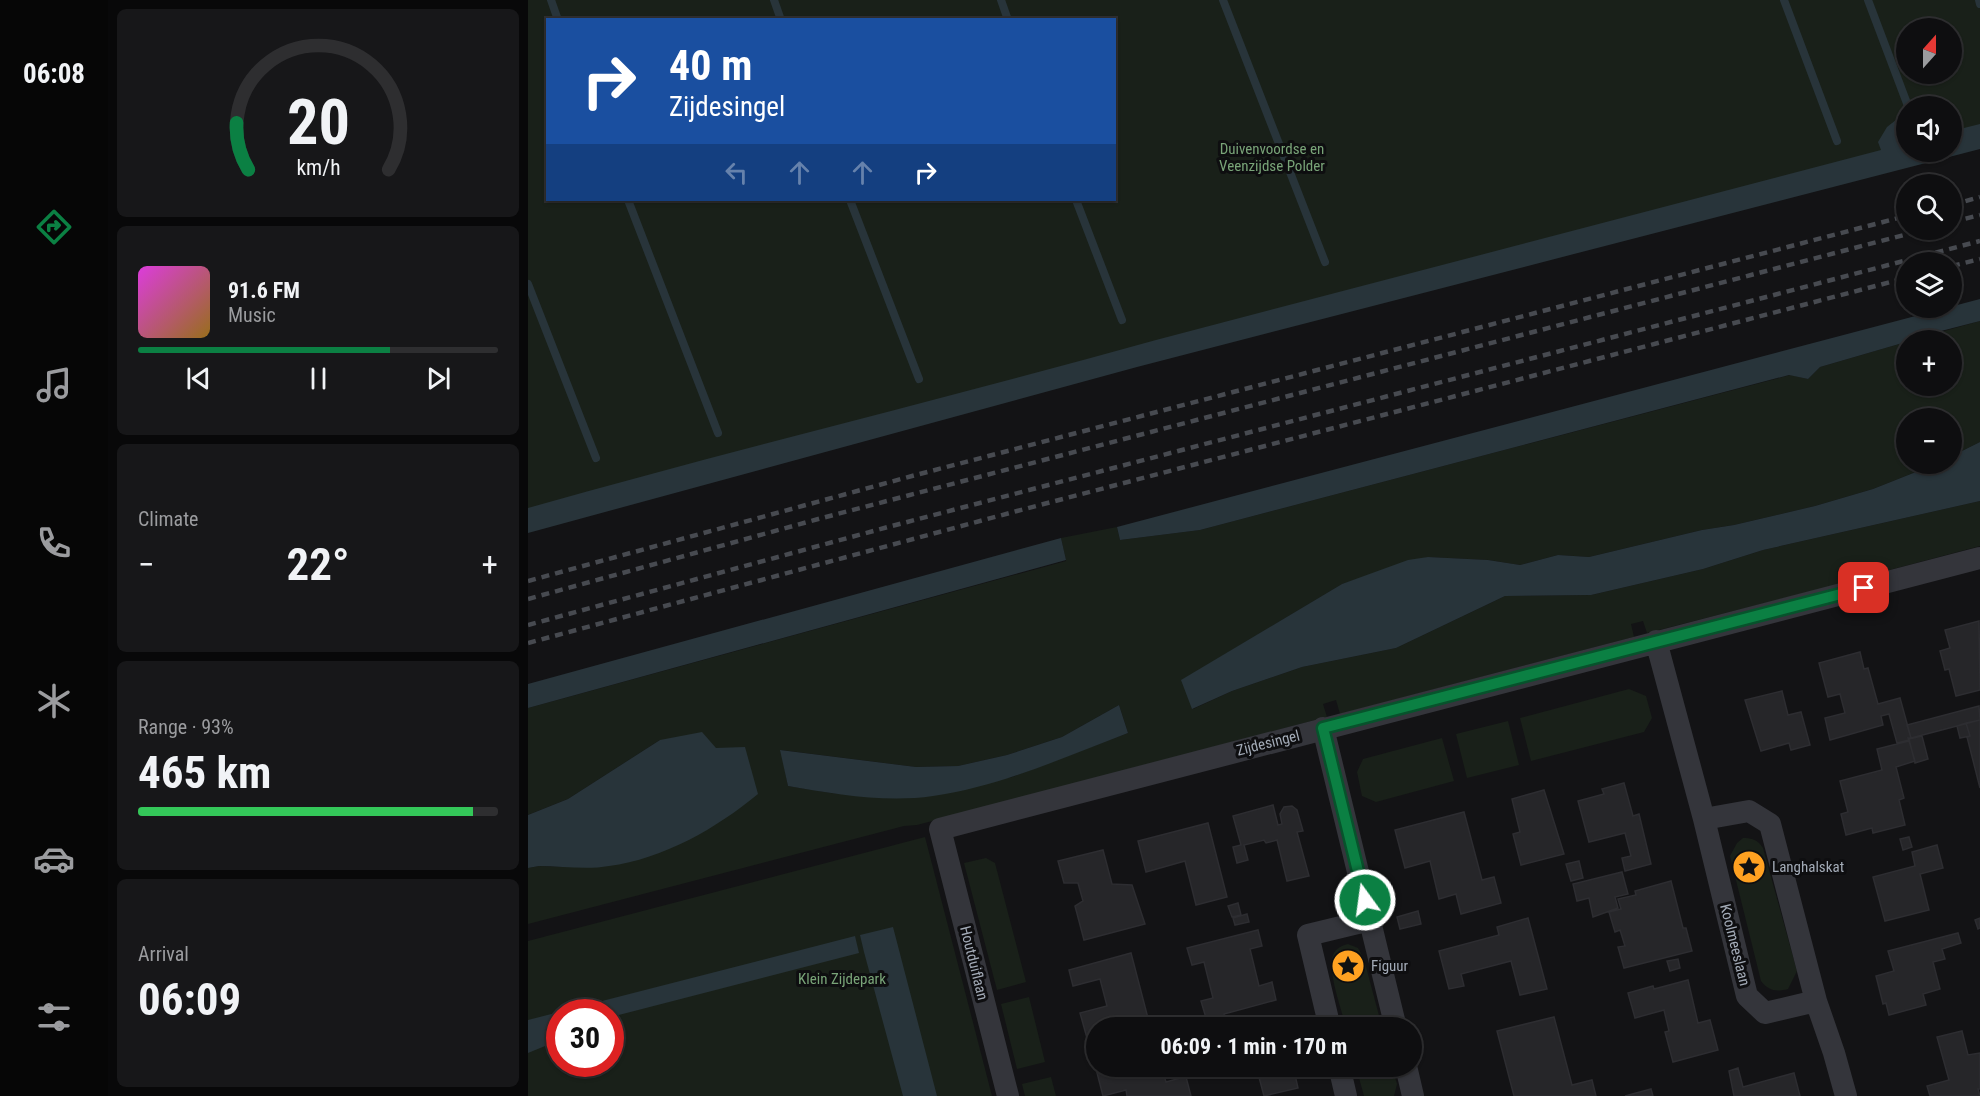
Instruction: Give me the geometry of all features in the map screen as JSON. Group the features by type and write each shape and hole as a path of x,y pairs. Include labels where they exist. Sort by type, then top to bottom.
{"street":[{"name":"Zijdesingel","path":"940,829 1980,558"},
{"name":"Koolmeeslaan","path":"1656,641 1704,819 1747,996 1765,1013 1816,1000"},
{"path":"1323,728 1393,1017"},
{"path":"1704,819 1749,811 1770,824 1816,1000 1846,1096"},
{"name":"Houtduiflaan","path":"940,829 1008,1096"},
{"path":"1327,1017 1308,935 1370,920"},
{"path":"1342,1077 1346,1096"},
{"path":"1409,1077 1413,1096"}],"green space":[{"name":"Duivenvoordse en Veenzijdse Polder","path":"528,0 1980,0 1980,136 1962,140 1962,96 1896,96 1896,155 528,523"},
{"path":"1980,321 1980,442 1962,451 1962,408 1896,408 1896,474 1911,474 1873,489 1815,506 1589,557 1558,555 1520,565 1488,560 1428,557 1342,584 1182,680 1193,709 1232,691 1302,667 1396,648 1505,596 1591,595 1703,569 1763,550 1980,501 1980,546 1852,580 1849,567 1837,571 1840,584 1647,633 1643,621 1631,624 1634,637 1340,714 1336,700 1323,704 1327,717 528,924 528,868 570,867 716,748 660,740 568,799 528,815 528,708 1066,561 1061,538 1117,527 1120,540 1200,530 1790,375 1808,379 1820,367 1896,345 1896,396 1962,396 1962,330 1948,330","holes":["1119,705 1128,733 1012,777 889,798 831,793 788,786 781,750 916,767 958,766 1007,755 1062,737"]},
{"path":"1629,689 1646,696 1652,718 1644,732 1531,761 1520,718"},
{"path":"1508,721 1519,765 1467,778 1456,734"},
{"path":"1442,738 1454,781 1376,802 1362,796 1357,772 1363,759"},
{"name":"Klein Zijdepark","path":"925,837 992,1096 528,1096 528,941"},
{"path":"1743,838 1754,840 1763,848 1797,971 1788,989 1773,990 1761,981 1730,856 1737,843"},
{"path":"986,858 995,863 1026,982 997,990 964,863"},
{"path":"1348,944 1358,948 1364,959 1379,1017 1343,1017 1332,971 1333,955"},
{"path":"1029,997 1045,1062 1017,1069 1001,1004"},
{"path":"1051,1077 1056,1096 1025,1096 1022,1084"},
{"path":"1359,1077 1395,1077 1397,1084 1394,1096 1364,1096"}],"shaded area":[{"path":"1896,120 1896,162 1930,162 1137,367 528,533 528,508 1881,150 1878,142 1887,127"},
{"path":"1980,124 1980,149 1962,154 1962,128"},
{"path":"1980,299 1980,321 1945,330 1896,330 1896,345 1820,367 1808,379 1789,375 1200,530 1120,540 1117,527 1908,318 1962,318 1962,304"},
{"path":"1980,442 1980,501 1763,550 1703,569 1591,595 1505,596 1396,648 1302,667 1232,691 1192,709 1181,680 1342,584 1408,560 1428,557 1488,560 1520,565 1558,555 1589,557 1815,506 1873,489 1911,474 1962,474 1962,451"},
{"path":"1061,538 1066,560 528,708 528,684"},
{"path":"1119,705 1128,733 1008,778 933,796 879,798 842,795 788,786 780,750 916,767 958,766 1007,755 1062,737"},
{"path":"702,732 716,748 745,747 758,794 742,807 707,830 649,857 601,867 539,866 528,868 528,815 568,799 660,740"},
{"path":"893,927 937,1096 903,1096 864,952 860,935"},
{"path":"855,936 859,953 624,1014 624,999 610,999"},
{"path":"546,1015 546,1045 528,1053 528,1020"}],"building":[{"path":"1979,621 1980,690 1956,696 1949,669 1945,670 1940,651 1950,648 1945,630"},
{"path":"1860,652 1864,669 1868,668 1878,704 1900,698 1911,738 1908,738 1909,740 1897,743 1889,714 1881,716 1883,725 1830,740 1825,718 1845,713 1840,694 1828,697 1819,663"},
{"path":"1782,691 1788,715 1801,712 1810,745 1791,750 1789,743 1761,751 1745,700"},
{"path":"1979,706 1980,720 1911,738 1907,725"},
{"path":"1980,720 1980,788 1967,737 1970,736 1966,723"},
{"path":"1966,723 1970,736 1960,738 1957,726"},
{"path":"1922,736 1928,759 1915,763 1909,739"},
{"path":"1909,741 1915,761 1896,767 1904,798 1899,800 1905,825 1873,833 1872,828 1846,835 1841,814 1848,812 1840,781 1882,770 1877,749"},
{"path":"1624,783 1633,816 1639,814 1651,864 1625,871 1622,858 1631,856 1625,833 1589,842 1578,801 1604,794 1602,789"},
{"path":"1544,790 1564,854 1521,865 1513,834 1520,832 1512,799"},
{"path":"1273,805 1278,825 1282,824 1280,814 1284,807 1292,806 1297,810 1303,831 1297,832 1309,876 1287,881 1277,840 1266,843 1264,840 1244,845 1248,860 1237,863 1233,847 1241,845 1233,816"},
{"path":"1464,812 1482,880 1494,877 1501,903 1461,914 1456,894 1439,899 1430,861 1405,868 1395,830"},
{"path":"1208,823 1227,897 1196,905 1185,861 1146,872 1138,841"},
{"path":"1909,837 1912,847 1903,850 1900,839"},
{"path":"1937,845 1943,868 1920,874 1929,910 1885,921 1873,877 1915,866 1912,852"},
{"path":"1103,850 1112,884 1132,885 1145,924 1084,940 1075,906 1083,901 1078,883 1064,883 1058,861"},
{"path":"1579,861 1583,878 1571,881 1566,864"},
{"path":"1622,872 1628,894 1615,897 1618,908 1593,917 1589,898 1577,901 1573,884"},
{"path":"1671,881 1683,928 1686,928 1692,951 1624,968 1618,947 1625,946 1620,930 1615,932 1609,912 1621,909 1618,899 1636,895 1635,891"},
{"path":"1238,903 1241,915 1232,917 1228,906"},
{"path":"1418,911 1421,924 1400,929 1397,917"},
{"path":"1247,914 1249,922 1235,925 1233,918"},
{"path":"1528,918 1547,989 1520,995 1511,961 1461,974 1464,986 1449,989 1439,951 1499,935 1497,927"},
{"path":"1980,918 1980,928 1978,929 1975,920"},
{"path":"1258,930 1262,946 1250,949 1259,986 1272,982 1276,1000 1224,1014 1225,1017 1206,1017 1201,1001 1213,998 1204,962 1192,965 1187,948"},
{"path":"1958,933 1961,943 1942,949 1945,959 1933,962 1940,989 1923,994 1926,1005 1889,1015 1886,1003 1883,1004 1876,976 1894,971 1888,951"},
{"path":"1131,953 1148,1017 1086,1017 1086,1034 1080,1013 1107,1006 1100,979 1073,986 1069,970"},
{"path":"1678,959 1680,968 1670,971 1667,961"},
{"path":"1688,980 1698,1023 1710,1020 1718,1050 1673,1062 1665,1032 1669,1031 1664,1010 1635,1018 1628,993"},
{"path":"1554,1017 1572,1085 1592,1080 1596,1096 1514,1096 1497,1031"},
{"path":"1962,1031 1968,1055 1980,1053 1980,1089 1978,1089 1980,1096 1930,1096 1927,1086 1949,1080 1937,1037"},
{"path":"1738,1068 1743,1087 1794,1073 1800,1096 1734,1096 1729,1071"},
{"path":"1098,1077 1164,1077 1166,1082 1186,1077 1191,1096 1127,1096 1126,1090 1103,1096"},
{"path":"1259,1077 1296,1077 1298,1088 1264,1096"},
{"path":"1651,1089 1653,1096 1625,1096"}],"waterway":[{"path":"551,0 557,18"},
{"path":"774,0 780,18"},
{"path":"1001,0 1007,18"},
{"path":"1223,0 1325,262"},
{"path":"1784,0 1837,141"},
{"path":"1868,0 1904,96"},
{"path":"1979,0 1980,4"},
{"path":"628,201 718,433"},
{"path":"850,201 919,379"},
{"path":"1076,201 1122,320"},
{"path":"528,284 596,458"}],"railway":[{"path":"1962,202 1980,197"},
{"path":"1962,220 1980,215"},
{"path":"528,581 912,476 1896,219"},
{"path":"528,599 822,518 1896,237"},
{"path":"528,625 888,527 1980,241"},
{"path":"1962,264 1980,259"},
{"path":"528,643 1017,511 1896,281"}],"place":[{"name":"Langhalskat","path":"1749,867"},
{"name":"Figuur","path":"1348,966"}],"route":[{"path":"1365,900 1323,728 1864,588"}]}
